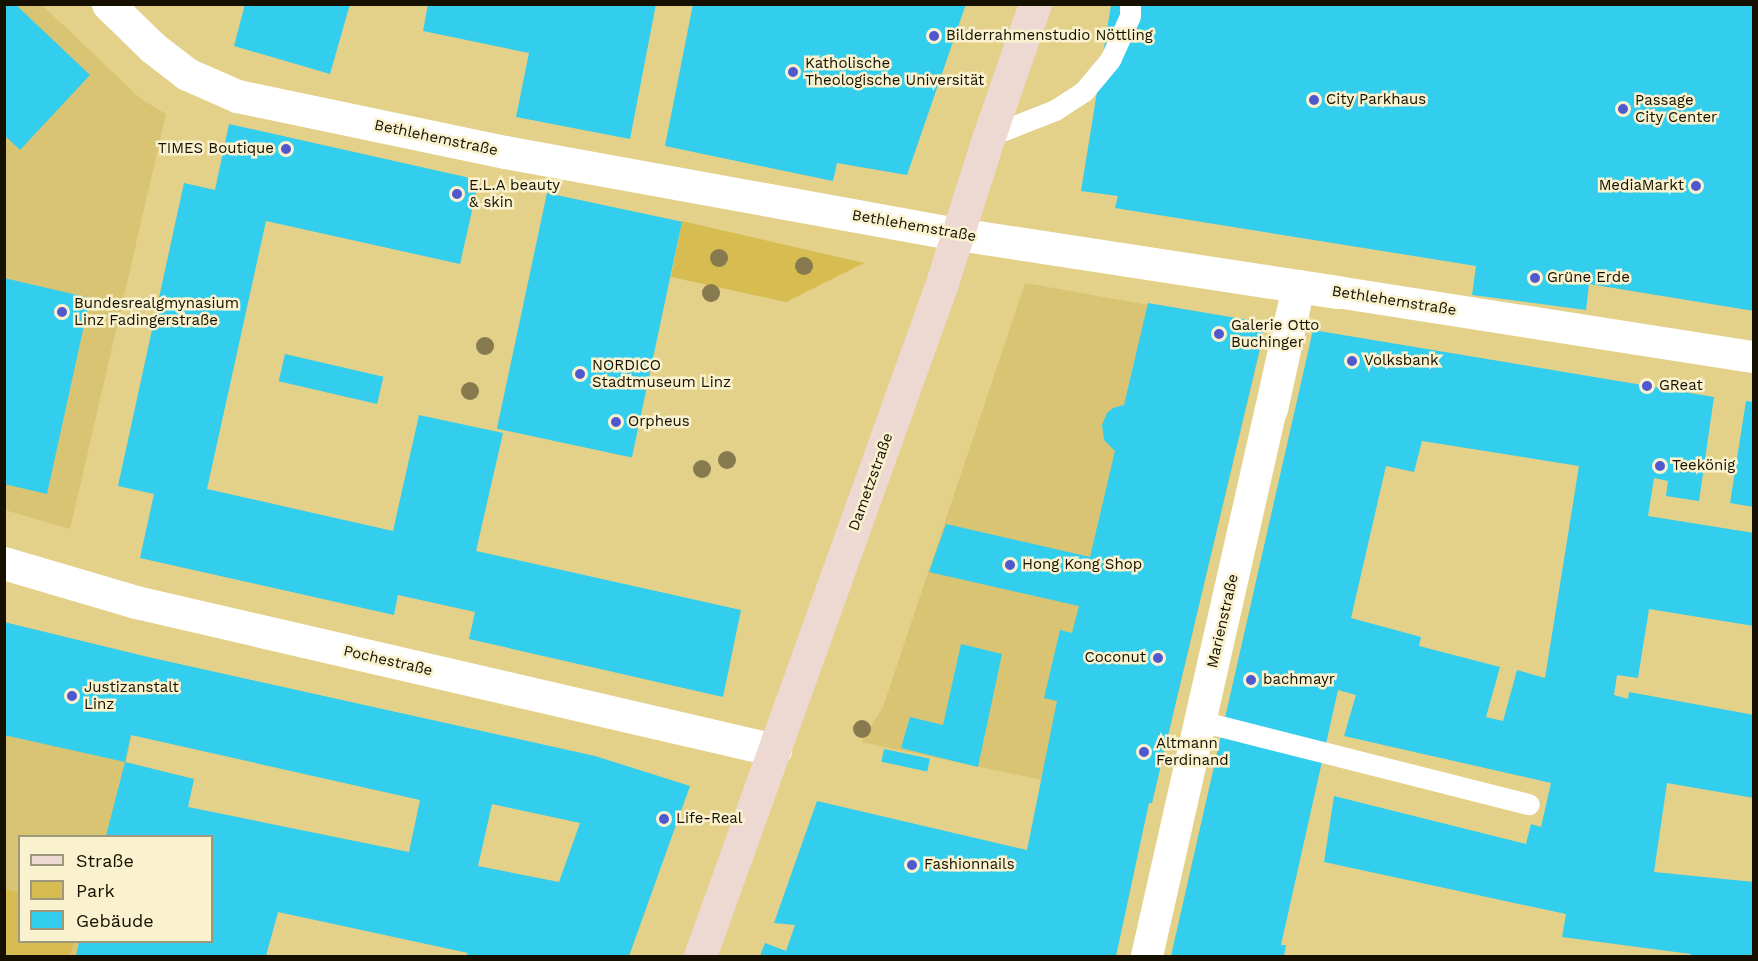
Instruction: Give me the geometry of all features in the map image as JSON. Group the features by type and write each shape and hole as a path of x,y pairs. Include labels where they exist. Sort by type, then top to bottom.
{"main road":[{"name":"Dametzstraße","path":"700,957 958,234 1035,4"}],"street":[{"name":"Bethlehemstraße","path":"108,4 152,47 187,74 237,96 505,152 958,234 1754,357"},
{"name":"Marienstraße","path":"1147,957 1298,286"},
{"name":"Pochestraße","path":"4,563 136,602 775,750"}],"lane":[{"path":"989,136 1055,110 1084,92 1110,60 1130,16 1130,4"},
{"path":"1200,721 1529,804"}],"shaded area":[{"name":"Bundesrealgmynasium Linz Fadingerstraße","path":"4,5 42,5 141,99 166,114 70,529 5,510"},
{"path":"1025,283 1266,326 1152,803 861,742 883,707"},
{"path":"4,622 148,657 126,762 194,779 180,835 18,835 18,943 153,943 149,956 5,956"}],"green space":[{"path":"682,221 864,263 786,302 671,277"},
{"path":"4,889 18,893 18,943 74,943 70,956 5,956"}],"building":[{"path":"4,4 15,4 90,75 20,150 4,135"},
{"path":"245,4 350,4 330,74 234,46"},
{"path":"428,4 656,4 630,139 516,117 529,53 423,31"},
{"name":"Katholische Theologische Universität","path":"693,4 966,4 907,175 837,163 833,181 665,146"},
{"path":"1111,5 1754,5 1754,311 1589,284 1586,310 1472,295 1476,266 1115,208 1118,196 1081,191"},
{"path":"229,124 479,180 460,264 266,221 207,489 393,531 419,415 503,433 476,551 741,610 723,697 469,639 475,612 398,595 394,615 140,558 154,494 118,486 184,183 215,190"},
{"name":"NORDICO Stadtmuseum Linz","path":"547,193 682,222 632,457 497,429"},
{"path":"4,278 90,298 47,494 4,484"},
{"path":"1148,303 1266,323 1152,803 1149,803 1116,956 760,956 765,943 786,951 795,925 774,923 817,801 1027,850 1057,701 1044,698 1060,630 1072,633 1079,606 929,572 946,524 1090,557 1115,451 1104,440 1102,425 1107,413 1113,408 1124,405"},
{"path":"1313,330 1714,397 1699,501 1666,496 1668,481 1654,478 1648,516 1754,533 1754,626 1649,609 1638,678 1617,675 1614,695 1628,699 1629,692 1754,715 1754,798 1667,783 1654,872 1754,882 1754,956 1690,956 1691,954 1562,937 1566,914 1324,862 1334,796 1526,844 1531,824 1541,827 1551,783 1344,736 1356,695 1338,690 1281,945 1286,945 1284,956 1171,956","holes":["1422,441 1579,466 1545,678 1517,670 1503,721 1486,717 1500,667 1419,646 1421,637 1351,618 1386,466 1414,472"]},
{"path":"285,354 383,377 377,404 279,381"},
{"path":"1746,401 1754,402 1754,507 1730,503"},
{"path":"4,622 148,657 595,756 690,786 629,956 466,956 468,953 278,912 266,956 76,956 79,943 213,943 213,835 106,835 125,762 4,735","holes":["131,735 420,800 409,852 188,807 194,779 125,762","492,804 580,823 559,882 478,866"]},
{"path":"961,644 1002,654 978,767 901,748 910,717 943,725"},
{"path":"884,749 930,759 927,771 881,762"}],"place":[{"name":"Bilderrahmenstudio Nöttling","path":"934,36"},
{"name":"Katholische Theologische Universität","path":"793,72"},
{"name":"City Parkhaus","path":"1314,100"},
{"name":"Passage City Center","path":"1623,109"},
{"name":"TIMES Boutique","path":"286,149"},
{"name":"MediaMarkt","path":"1696,186"},
{"name":"E.L.A beauty & skin","path":"457,194"},
{"name":"Grüne Erde","path":"1535,278"},
{"name":"Bundesrealgmynasium Linz Fadingerstraße","path":"62,312"},
{"name":"Galerie Otto Buchinger","path":"1219,334"},
{"name":"Volksbank","path":"1352,361"},
{"name":"NORDICO Stadtmuseum Linz","path":"580,374"},
{"name":"GReat","path":"1647,386"},
{"name":"Orpheus","path":"616,422"},
{"name":"Teekönig","path":"1660,466"},
{"name":"Hong Kong Shop","path":"1010,565"},
{"name":"Coconut","path":"1158,658"},
{"name":"bachmayr","path":"1251,680"},
{"name":"Justizanstalt Linz","path":"72,696"},
{"name":"Altmann Ferdinand","path":"1144,752"},
{"name":"Life-Real","path":"664,819"},
{"name":"Fashionnails","path":"912,865"}]}
